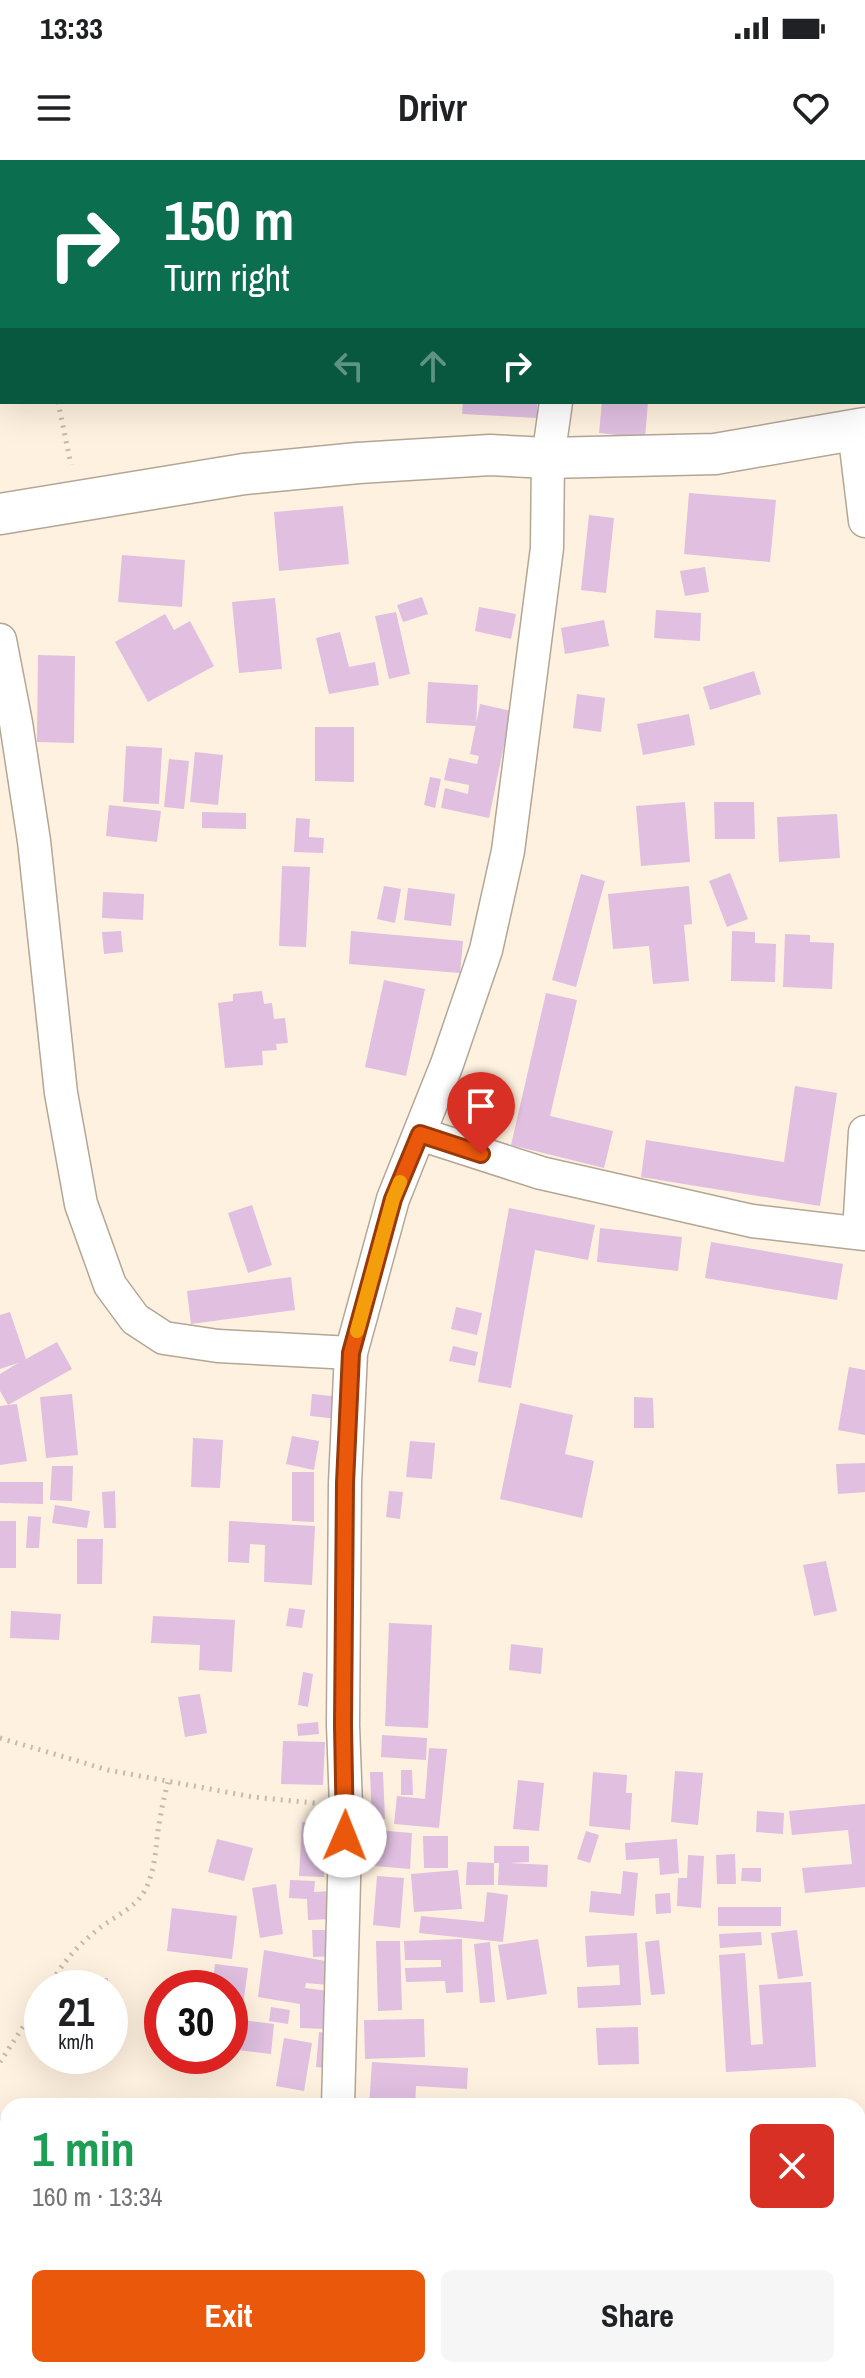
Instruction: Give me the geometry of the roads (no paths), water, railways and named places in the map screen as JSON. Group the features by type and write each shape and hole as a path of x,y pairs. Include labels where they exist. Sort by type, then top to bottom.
{"main road":[{"path":"0,514 244,474 490,455 548,458 715,454 860,429"}],"street":[{"path":"338,2098 346,1806 343,1725 345,1483 351,1353 393,1199 420,1134 486,950 508,851 547,548 548,458 556,404"},
{"path":"860,429 865,521"},
{"path":"0,640 34,841 61,1093 81,1204 110,1285 135,1319 164,1338 218,1346 351,1353"},
{"path":"420,1134 541,1173 752,1221 862,1234 865,1132"}]}
